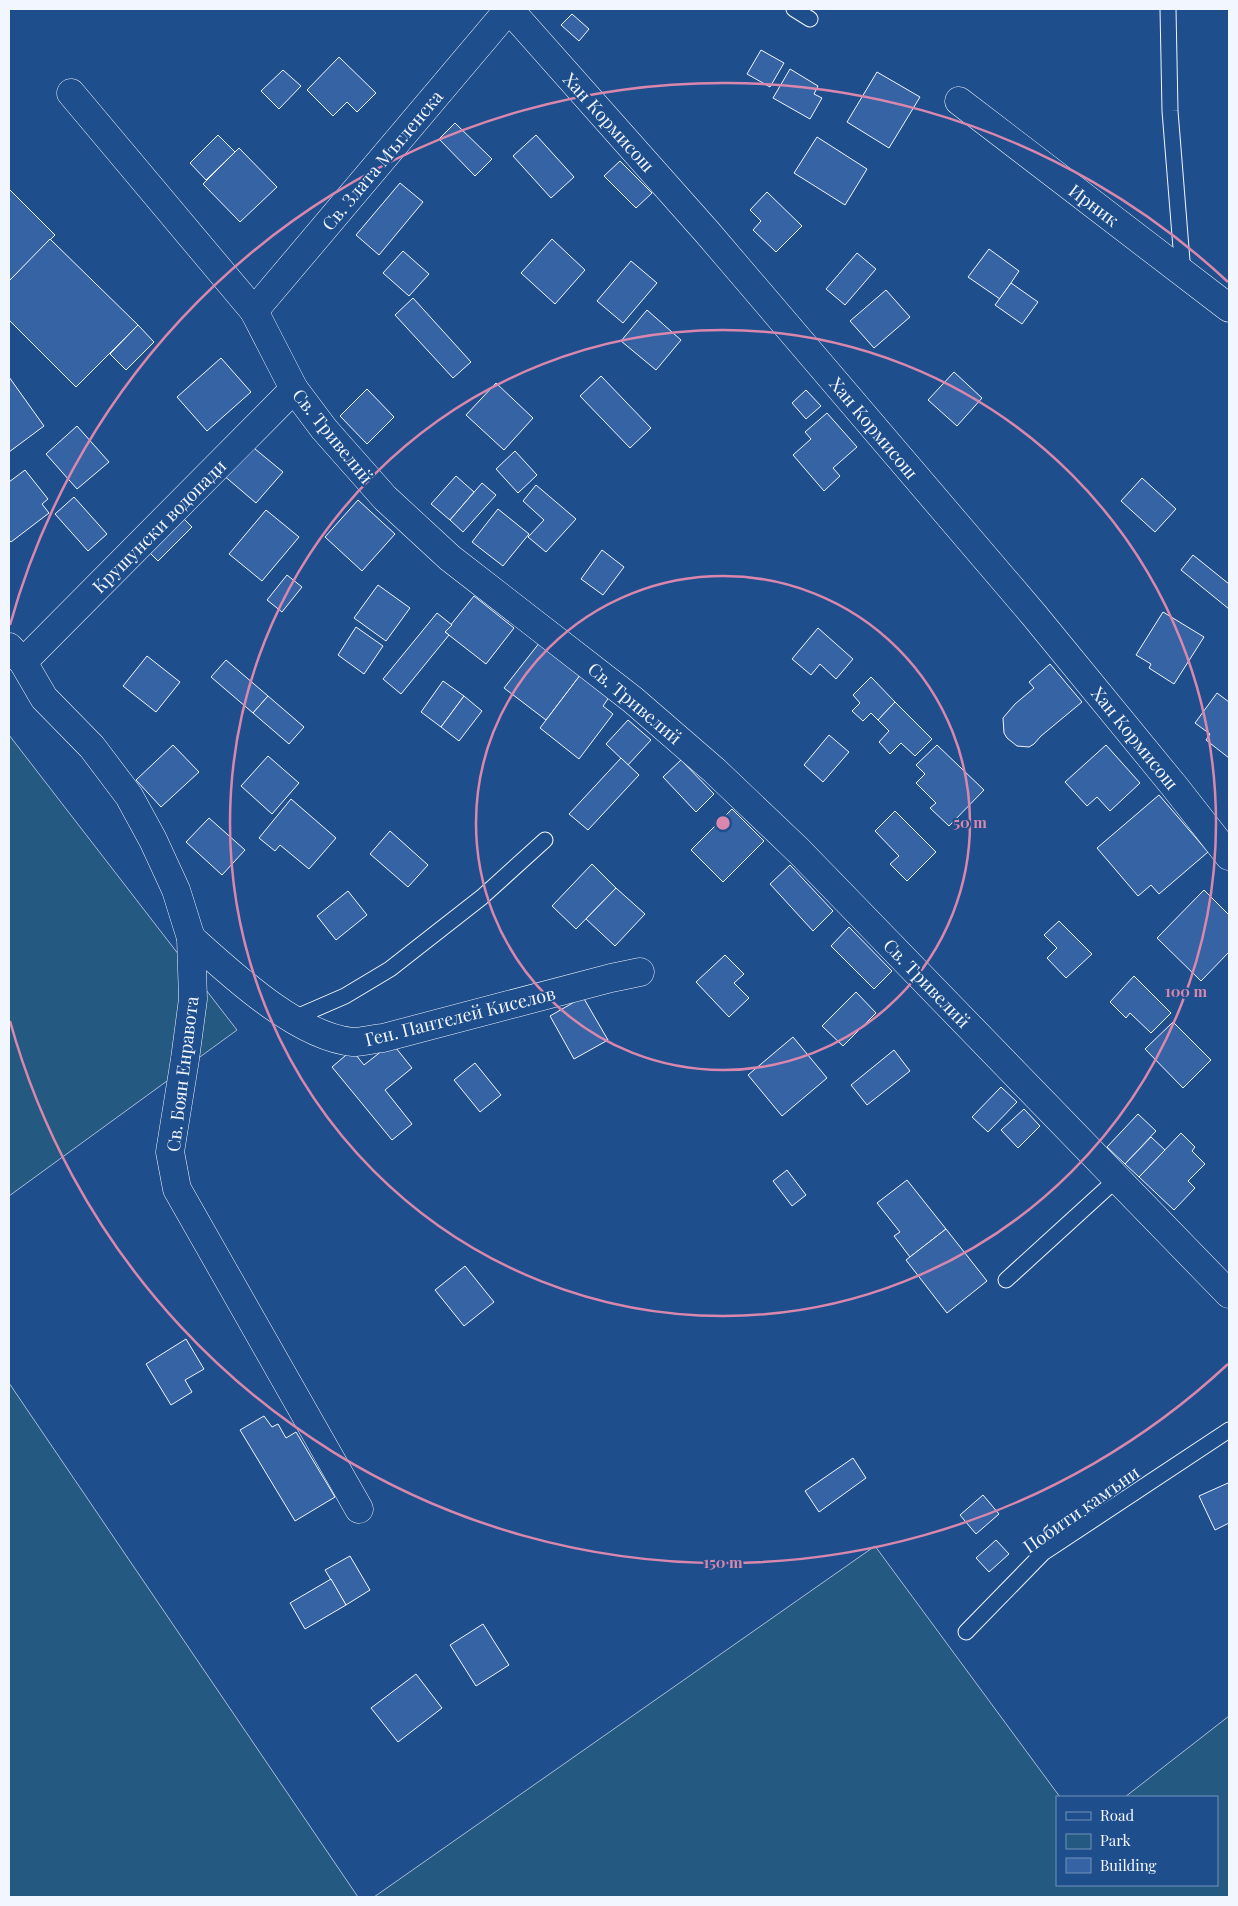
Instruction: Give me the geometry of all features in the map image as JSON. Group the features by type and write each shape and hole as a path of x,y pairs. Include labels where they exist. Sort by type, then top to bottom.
{"street":[{"name":"Св. Злата Мъгленска","path":"254,312 509,9"},
{"name":"Хан Кормисош","path":"509,9 708,232 1009,585 1175,787 1229,856"},
{"name":"Св. Тривелий","path":"71,93 254,312 294,389 324,429 385,498 442,551 633,700 716,771 799,851 1229,1294"},
{"name":"Ирник","path":"959,101 1229,308"},
{"name":"Крушунски водопади","path":"16,654 294,389"},
{"name":"Св. Боян Енравота","path":"16,654 44,698 92,747 129,796 153,840 176,890 191,938 193,999 186,1059 170,1152 177,1188 359,1509"},
{"name":"Ген. Пантелей Киселов","path":"191,938 229,973 292,1019 322,1035 353,1042 383,1038 610,978 640,972"}],"lane":[{"path":"794,9 810,19"},
{"path":"1168,9 1170,111 1183,273"},
{"path":"292,1019 345,996 390,969 482,897 545,840"},
{"path":"1006,1280 1118,1178"},
{"name":"Побити камъни","path":"966,1632 1043,1553 1229,1430"}],"green space":[{"path":"9,735 237,1030 9,1196"},
{"path":"9,1383 358,1897 9,1897"},
{"path":"875,1546 1059,1796 1056,1796 1056,1886 1218,1886 1218,1796 1126,1796 1229,1716 1229,1897 374,1897"}],"building":[{"path":"572,14 589,29 579,41 561,25"},
{"path":"761,50 784,63 770,87 747,74"},
{"path":"339,57 376,93 357,112 347,102 333,116 307,90"},
{"path":"790,69 818,86 814,94 822,98 810,119 773,98"},
{"path":"283,70 301,86 279,109 261,91"},
{"path":"877,72 920,97 889,148 847,122"},
{"path":"455,123 492,159 475,176 439,139"},
{"path":"218,135 235,152 206,180 190,163"},
{"path":"536,135 574,177 551,198 513,156"},
{"path":"817,137 867,169 845,205 794,173"},
{"path":"239,148 277,187 240,222 203,184"},
{"path":"620,161 652,193 636,208 604,176"},
{"path":"400,183 423,202 379,255 356,235"},
{"path":"9,189 55,235 9,281"},
{"path":"767,192 802,226 776,252 753,230 761,221 750,210"},
{"path":"50,239 138,325 76,387 9,320 9,281"},
{"path":"552,239 585,270 555,304 521,273"},
{"path":"989,249 1019,271 1000,299 968,277"},
{"path":"403,251 429,274 409,296 383,273"},
{"path":"857,253 876,269 845,305 826,289"},
{"path":"631,261 657,283 623,323 597,301"},
{"path":"1011,283 1038,302 1022,324 995,305"},
{"path":"886,290 910,317 874,348 850,321"},
{"path":"413,298 471,362 453,378 395,315"},
{"path":"647,310 681,340 656,370 621,341"},
{"path":"138,325 154,342 126,370 110,354"},
{"path":"221,358 251,392 207,431 177,397"},
{"path":"954,372 982,398 957,426 928,400"},
{"path":"601,376 651,428 630,448 580,396"},
{"path":"9,377 44,426 9,452"},
{"path":"496,383 533,418 504,450 466,415"},
{"path":"367,389 394,417 367,444 340,416"},
{"path":"806,390 821,406 806,419 792,403"},
{"path":"827,413 857,447 833,468 840,476 824,491 793,455 811,439 805,432"},
{"path":"77,426 109,462 77,489 46,454"},
{"path":"249,444 283,472 256,503 222,474"},
{"path":"515,451 537,475 518,493 496,469"},
{"path":"25,470 48,499 42,504 49,513 11,542 9,540 9,482"},
{"path":"456,476 474,492 450,520 431,504"},
{"path":"1142,478 1176,509 1155,532 1121,501"},
{"path":"482,483 496,495 463,532 450,520"},
{"path":"536,485 576,519 546,552 528,537 544,520 523,501"},
{"path":"74,497 107,534 88,551 55,514"},
{"path":"358,500 395,534 362,571 325,537"},
{"path":"498,509 529,534 503,566 472,542"},
{"path":"266,510 299,537 262,581 229,554"},
{"path":"178,513 192,527 158,561 144,547"},
{"path":"602,550 624,567 603,595 581,579"},
{"path":"1193,555 1229,584 1229,609 1181,570"},
{"path":"287,575 302,587 282,612 267,600"},
{"path":"378,585 410,608 386,641 354,618"},
{"path":"474,596 514,628 486,664 445,632"},
{"path":"1163,612 1204,637 1174,684 1149,668 1151,664 1136,655"},
{"path":"437,613 452,625 445,632 449,635 401,694 383,679"},
{"path":"356,627 383,646 364,674 338,655"},
{"path":"818,628 853,659 836,679 820,664 811,675 792,659"},
{"path":"540,642 581,674 546,720 504,688"},
{"path":"147,656 180,682 156,712 123,686"},
{"path":"226,660 268,696 253,713 211,677"},
{"path":"1050,664 1082,702 1034,744 1029,747 1017,746 1004,733 1003,718 1015,704 1034,688 1029,682"},
{"path":"581,674 610,696 603,706 613,714 579,759 540,728"},
{"path":"871,677 895,702 878,720 871,713 863,721 852,711 860,703 853,695"},
{"path":"443,681 464,696 441,727 421,712"},
{"path":"1217,693 1229,702 1229,758 1206,740 1210,734 1195,723"},
{"path":"268,696 304,727 289,744 253,713"},
{"path":"464,696 482,711 459,741 441,727"},
{"path":"895,702 932,739 915,756 901,743 890,754 879,742 889,731 878,720"},
{"path":"628,720 651,740 628,765 606,744"},
{"path":"829,735 849,752 823,782 804,765"},
{"path":"173,745 199,772 161,807 136,780"},
{"path":"937,745 984,790 949,826 930,808 936,803 916,783 925,774 916,765"},
{"path":"1106,745 1140,783 1110,811 1097,797 1087,806 1065,782"},
{"path":"268,756 299,783 272,814 241,786"},
{"path":"621,758 639,775 588,830 569,814"},
{"path":"681,760 714,794 696,812 663,777"},
{"path":"1159,795 1208,852 1159,894 1151,885 1138,896 1097,848"},
{"path":"291,799 336,838 309,869 280,845 275,851 259,838"},
{"path":"732,809 764,841 723,882 691,850"},
{"path":"895,811 936,852 907,881 890,864 899,856 875,831"},
{"path":"209,818 245,850 222,875 186,842"},
{"path":"390,831 428,865 408,887 370,854"},
{"path":"592,864 616,888 576,929 552,906"},
{"path":"790,865 833,911 813,931 770,884"},
{"path":"616,888 645,914 615,946 586,919"},
{"path":"1204,890 1229,915 1229,952 1201,981 1157,938"},
{"path":"348,891 367,915 336,940 317,916"},
{"path":"1059,921 1092,954 1066,978 1047,958 1057,948 1044,935"},
{"path":"849,927 892,971 874,989 831,946"},
{"path":"725,955 744,974 734,983 749,998 729,1017 696,982"},
{"path":"1134,976 1171,1013 1151,1033 1130,1013 1126,1018 1110,1002"},
{"path":"856,992 876,1013 843,1046 822,1026"},
{"path":"583,997 608,1040 574,1059 550,1016"},
{"path":"1173,1022 1211,1060 1183,1088 1145,1049"},
{"path":"793,1037 827,1078 782,1116 748,1075"},
{"path":"392,1043 412,1068 385,1090 412,1124 392,1140 332,1067 352,1050 364,1065"},
{"path":"894,1050 910,1071 867,1105 851,1085"},
{"path":"475,1063 501,1095 480,1112 454,1080"},
{"path":"1001,1087 1017,1102 988,1132 972,1117"},
{"path":"1024,1109 1040,1126 1018,1148 1001,1130"},
{"path":"1138,1114 1156,1131 1125,1164 1107,1147"},
{"path":"1181,1133 1195,1147 1192,1151 1205,1164 1188,1181 1195,1188 1174,1210 1139,1177"},
{"path":"1151,1137 1165,1150 1139,1177 1125,1164"},
{"path":"787,1170 806,1195 792,1206 773,1181"},
{"path":"907,1180 946,1229 910,1257 894,1236 900,1232 877,1203"},
{"path":"946,1229 987,1281 947,1313 906,1260"},
{"path":"465,1266 494,1302 464,1326 435,1290"},
{"path":"186,1339 204,1369 185,1380 192,1392 171,1405 146,1364"},
{"path":"264,1416 272,1427 278,1424 286,1438 296,1432 335,1497 295,1521 240,1430"},
{"path":"853,1458 866,1478 819,1512 805,1491"},
{"path":"1228,1483 1229,1523 1215,1530 1199,1496"},
{"path":"983,1495 999,1514 976,1534 960,1515"},
{"path":"996,1540 1009,1554 989,1572 976,1558"},
{"path":"350,1556 370,1590 346,1605 325,1570"},
{"path":"331,1579 346,1605 305,1629 290,1603"},
{"path":"483,1624 509,1665 476,1686 450,1645"},
{"path":"416,1674 442,1708 398,1742 371,1708"}]}
